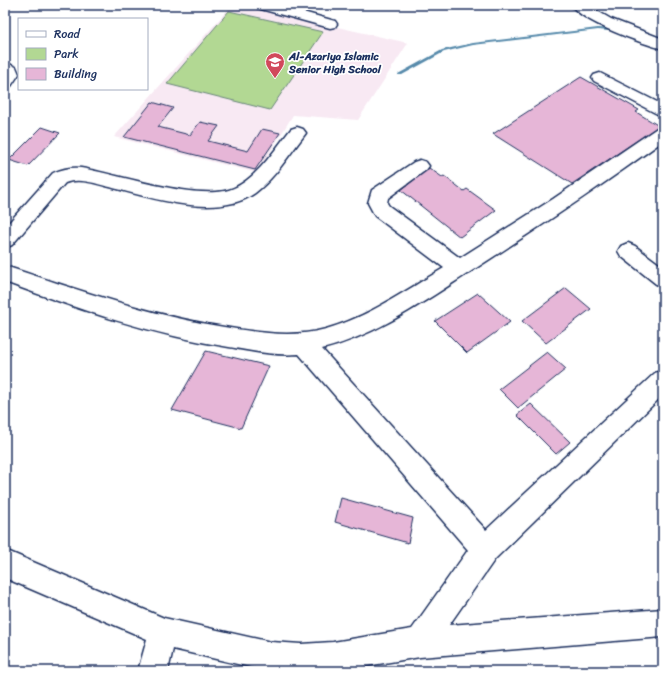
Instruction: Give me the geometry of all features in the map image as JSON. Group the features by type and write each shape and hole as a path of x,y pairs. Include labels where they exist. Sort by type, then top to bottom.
{"street":[{"path":"262,5 330,24"},
{"path":"578,5 587,12 610,23 663,44"},
{"path":"5,67 10,70 11,74 5,82"},
{"path":"600,78 663,112"},
{"path":"5,274 59,293 174,326 217,336 265,343 304,344 354,330 382,316 569,198 616,167 663,132"},
{"path":"5,240 59,178 64,175 81,174 170,196 230,197 240,193 265,173 297,133"},
{"path":"420,166 379,196 377,203 382,211 459,268"},
{"path":"628,251 663,278"},
{"path":"304,344 485,549"},
{"path":"420,642 485,549 663,380"},
{"path":"5,564 163,632 271,657 333,657 420,642 663,623"},
{"path":"153,671 163,632"}],"shaded area":[{"name":"Al-Azariya Islamic Senior High School","path":"232,5 240,5 408,43 358,120 293,115 257,173 114,137"}],"green space":[{"path":"229,11 323,32 270,110 167,84"}],"building":[{"path":"581,77 639,110 636,112 659,126 572,184 493,134"},
{"path":"152,102 173,108 158,127 190,135 200,122 219,126 208,141 248,151 262,129 280,133 255,170 124,137"},
{"path":"42,127 60,133 28,166 9,160"},
{"path":"429,168 442,177 444,176 464,191 467,189 496,210 460,237 401,190"},
{"path":"566,288 591,309 546,343 522,321"},
{"path":"478,293 510,322 467,353 435,321"},
{"path":"206,351 269,366 241,428 172,410"},
{"path":"547,352 566,369 518,408 499,389"},
{"path":"531,404 570,442 556,454 517,415"},
{"path":"341,498 413,518 408,543 335,522"}],"waterway":[{"path":"400,74 443,51 473,44 598,29 619,31"}],"place":[{"name":"Al-Azariya Islamic Senior High School","path":"275,79"}]}
